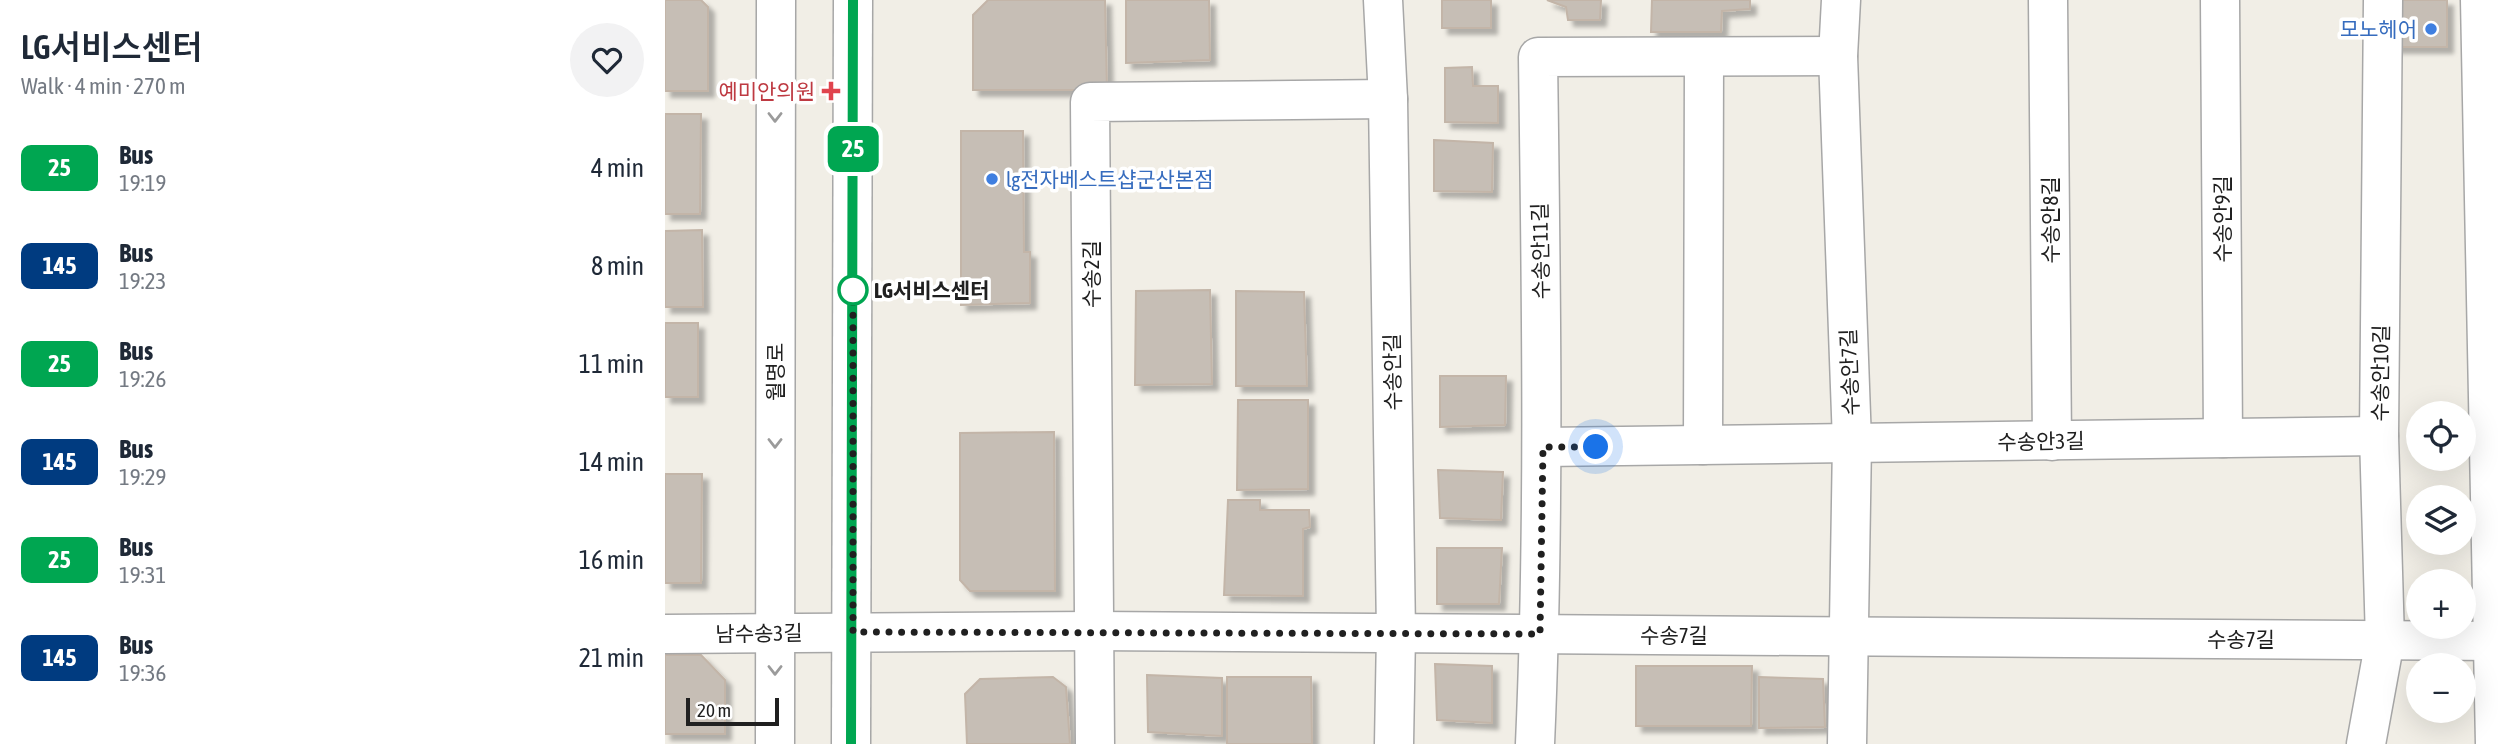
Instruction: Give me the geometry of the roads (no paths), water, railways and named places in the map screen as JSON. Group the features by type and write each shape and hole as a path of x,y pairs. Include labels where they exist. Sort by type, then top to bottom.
{"street":[{"name":"월명로","path":"775,744 776,0"},
{"path":"851,744 853,0"},
{"name":"수송안길","path":"1383,0 1388,99 1396,633 1394,744"},
{"name":"수송안7길","path":"1841,0 1838,56 1852,442 1847,744"},
{"name":"수송안8길","path":"2048,0 2052,441"},
{"name":"수송안9길","path":"2220,0 2223,438"},
{"name":"수송안10길","path":"2366,744 2385,640 2379,436 2383,0"},
{"path":"2480,0 2496,641 2495,744"},
{"name":"수송안11길","path":"1535,744 1543,447 1538,57 1838,56"},
{"path":"1703,445 1704,57"},
{"name":"수송2길","path":"1095,744 1090,102 1388,99"},
{"name":"수송안3길","path":"1543,447 2379,436"},
{"name":"남수송3길","path":"665,634 853,632"},
{"name":"수송7길","path":"853,632 1849,635 2496,641"}],"place":[{"name":"모노헤어","path":"2431,29"},
{"name":"예미안의원","path":"831,91"},
{"name":"lg전자베스트샵군산본점","path":"992,179"},
{"name":"LG서비스센터","path":"853,290"}]}
